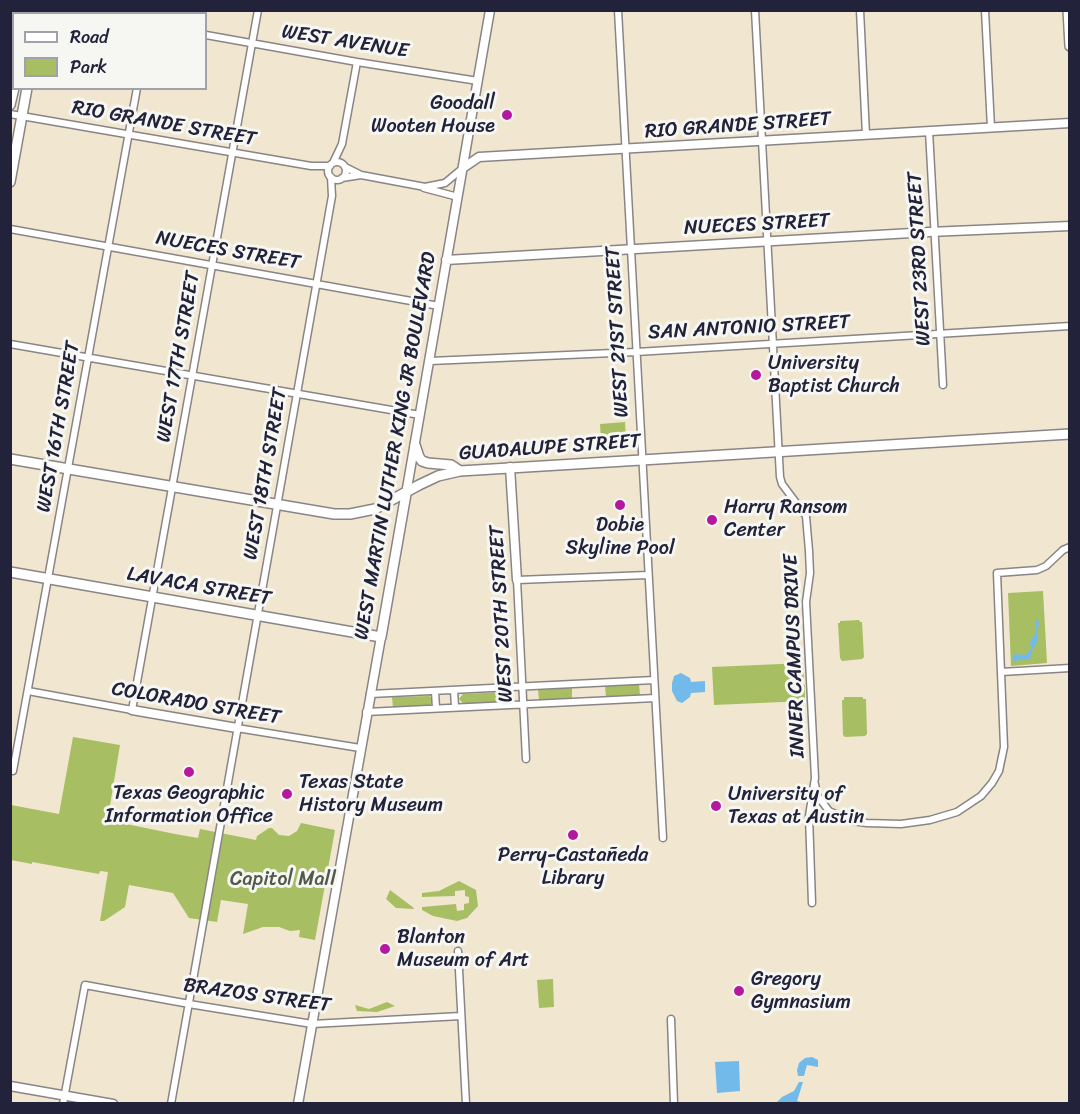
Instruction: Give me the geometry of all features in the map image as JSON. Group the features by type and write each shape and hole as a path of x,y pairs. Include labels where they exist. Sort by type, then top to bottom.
{"main road":[{"path":"1068,16 1070,46"},
{"path":"10,105 14,90"},
{"path":"10,182 27,90"},
{"name":"GUADALUPE STREET","path":"10,459 350,514 375,509 438,476 460,471 510,466 1070,434"},
{"path":"415,445 422,460 428,463 450,465 460,471"},
{"name":"WEST MARTIN LUTHER KING JR BOULEVARD","path":"381,637 406,494"},
{"name":"LAVACA STREET","path":"10,572 381,637"}],"street":[{"name":"WEST 17TH STREET","path":"132,710 258,10"},
{"name":"WEST MARTIN LUTHER KING JR BOULEVARD","path":"406,494 490,10"},
{"name":"WEST 21ST STREET","path":"618,10 663,838"},
{"name":"INNER CAMPUS DRIVE","path":"754,10 782,484 807,520 810,573 806,602 815,778 808,816 812,903"},
{"path":"860,10 866,135"},
{"path":"985,10 991,128"},
{"name":"WEST AVENUE","path":"207,35 478,81"},
{"path":"342,144 332,164 330,176 336,180 341,178 345,171 342,144 357,62"},
{"name":"WEST 16TH STREET","path":"13,771 137,90"},
{"name":"RIO GRANDE STREET","path":"10,114 311,166 332,164"},
{"name":"RIO GRANDE STREET","path":"417,186 442,184 479,157 1070,123"},
{"name":"WEST 23RD STREET","path":"929,131 943,385"},
{"path":"332,164 337,162 344,167"},
{"name":"RIO GRANDE STREET","path":"311,166 330,176"},
{"name":"RIO GRANDE STREET","path":"344,167 361,175 458,197"},
{"name":"RIO GRANDE STREET","path":"341,178 361,175"},
{"name":"WEST 18TH STREET","path":"171,1104 332,196 330,176"},
{"name":"WEST 18TH STREET","path":"332,196 341,178"},
{"name":"NUECES STREET","path":"446,260 767,240 1070,226"},
{"name":"NUECES STREET","path":"10,229 439,306"},
{"name":"SAN ANTONIO STREET","path":"430,361 636,352 1070,326"},
{"path":"10,344 420,415"},
{"name":"WEST 20TH STREET","path":"510,466 526,759"},
{"path":"815,778 817,795 824,806 836,816 851,821 886,824 916,822 944,816 970,805 984,793 999,771 1004,740 997,573 1037,570 1047,566 1063,550 1070,547"},
{"path":"517,580 648,575"},
{"name":"WEST MARTIN LUTHER KING JR BOULEVARD","path":"297,1104 381,637"},
{"path":"1001,672 1070,668"},
{"path":"370,694 654,680"},
{"path":"454,690 455,707"},
{"name":"COLORADO STREET","path":"28,691 360,748"},
{"path":"435,691 436,708"},
{"path":"366,712 655,698"},
{"path":"458,951 466,1104"},
{"name":"BRAZOS STREET","path":"64,1099 85,985 312,1024 462,1016"},
{"path":"671,1019 674,1104"},
{"path":"10,1086 64,1099 113,1104"}],"green space":[{"path":"625,422 626,439 601,440 600,424"},
{"path":"1043,591 1047,663 1011,666 1008,593"},
{"path":"859,620 862,622 864,657 842,661 838,623"},
{"path":"803,663 804,679 790,682 805,685 805,701 714,705 712,667"},
{"path":"639,684 640,695 606,697 605,686"},
{"path":"572,688 572,699 539,700 538,690"},
{"path":"506,692 511,697 507,702 464,704 459,699 463,694"},
{"path":"429,696 433,702 429,706 393,708 392,697"},
{"path":"844,697 866,699 867,734 865,736 845,737 843,735 842,700"},
{"name":"Capitol Mall","path":"73,737 120,745 107,824 116,825 118,815 126,816 126,824 175,834 198,838 200,829 256,840 257,836 269,828 279,835 289,836 297,831 301,823 335,830 315,940 299,937 300,930 290,931 279,927 263,927 243,934 248,904 221,900 217,922 189,918 173,893 129,885 125,907 104,921 100,921 108,872 100,871 99,874 11,860 11,805 59,814"},
{"path":"459,881 476,890 478,906 467,918 457,921 433,916 422,910 422,907 456,904 457,911 464,910 464,904 469,903 465,890 455,891 455,896 422,897 422,893 439,891"},
{"path":"390,890 414,908 396,908 386,899"},
{"path":"553,979 554,1007 539,1008 537,980"},
{"path":"387,1002 395,1006 377,1012 357,1011 355,1005 369,1009"}],"water":[{"path":"1036,619 1039,624 1038,636 1030,659 1013,661 1015,654 1026,655 1031,648 1030,642 1036,632"},
{"path":"681,673 690,678 691,682 705,681 705,692 691,693 690,697 682,703 677,701 672,691 672,683 674,676"},
{"path":"812,1057 818,1060 818,1067 807,1065 804,1076 798,1076 799,1063 805,1058"},
{"path":"739,1061 740,1091 717,1093 715,1062"},
{"path":"799,1082 803,1082 797,1101 804,1103 776,1103 794,1091"}],"place":[{"name":"Goodall Wooten House","path":"507,115"},
{"name":"University Baptist Church","path":"756,375"},
{"name":"Dobie Skyline Pool","path":"620,505"},
{"name":"Harry Ransom Center","path":"712,520"},
{"name":"Texas Geographic Information Office","path":"189,772"},
{"name":"Texas State History Museum","path":"287,794"},
{"name":"University of Texas at Austin","path":"716,806"},
{"name":"Perry-Castañeda Library","path":"573,835"},
{"name":"Blanton Museum of Art","path":"385,949"},
{"name":"Gregory Gymnasium","path":"739,991"}]}
